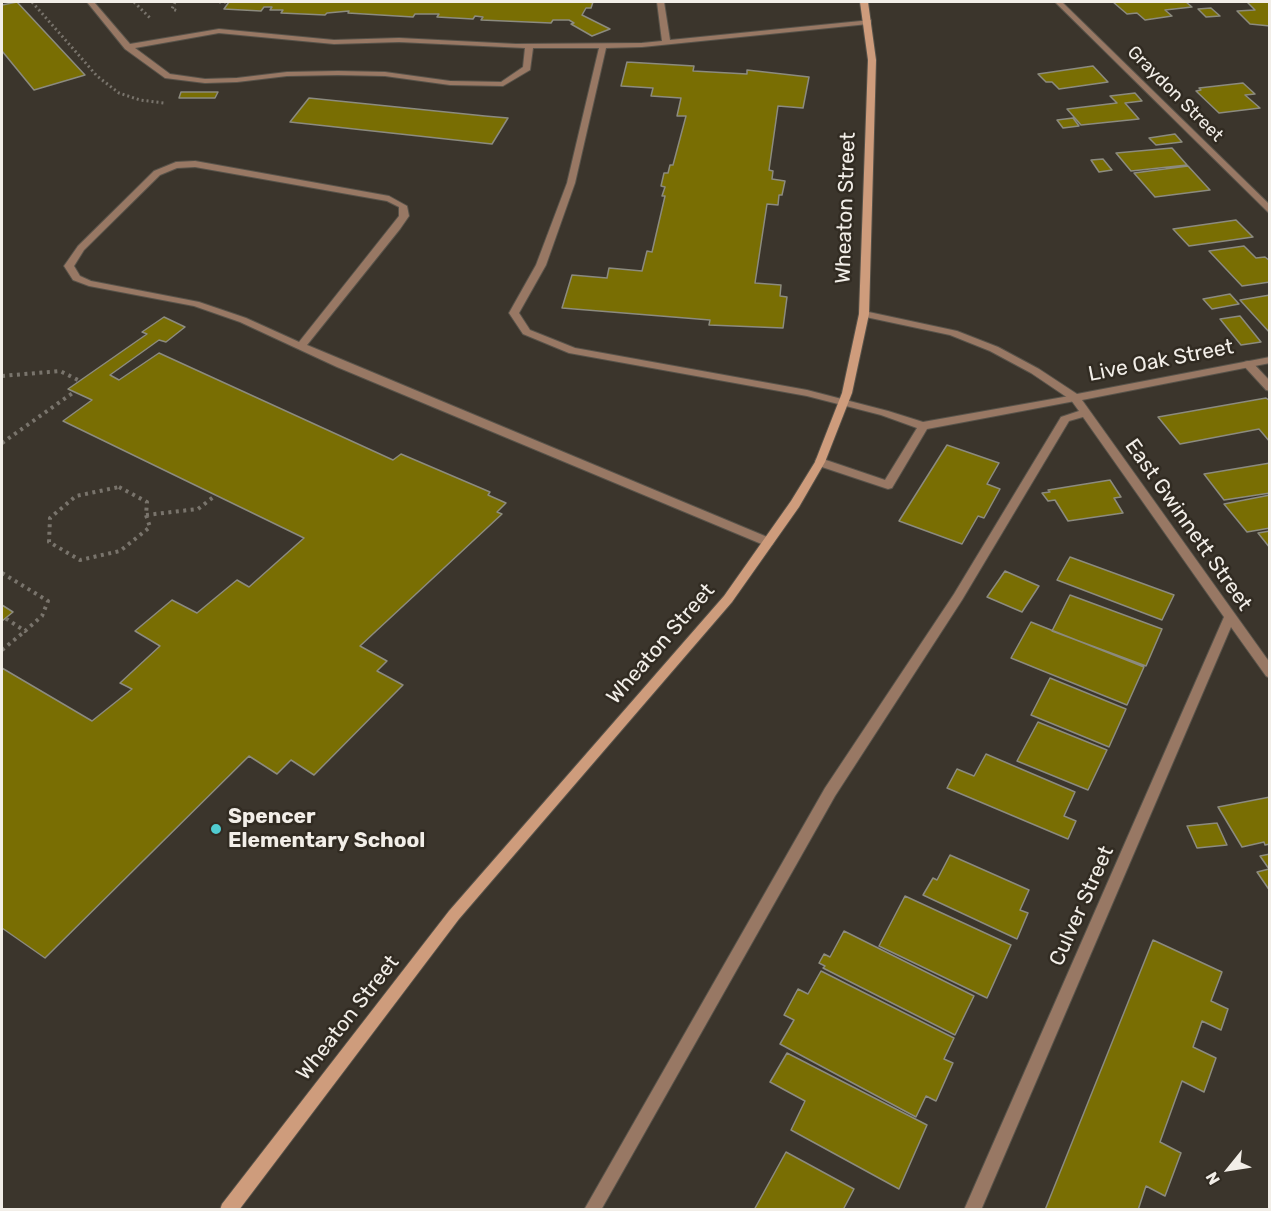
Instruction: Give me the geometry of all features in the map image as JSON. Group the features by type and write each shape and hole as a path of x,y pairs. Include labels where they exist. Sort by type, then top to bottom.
{"main road":[{"name":"Wheaton Street","path":"228,1209 454,915 728,599 795,504 820,462 843,402 864,314 873,60 864,2"}],"street":[{"path":"91,2 128,47 168,76 205,81 287,74 338,73 385,74 450,83 503,84 527,68 529,46"},
{"path":"660,2 666,41"},
{"name":"Graydon Street","path":"1058,2 1269,211"},
{"path":"128,47 219,31 334,42 399,40 529,46 642,45 868,22"},
{"path":"603,46 571,183 541,265 514,313 526,332 573,351 774,387 843,402 923,426 1075,398"},
{"path":"301,346 397,227 404,216 403,206 388,199 195,164 176,165 157,173 81,248 69,266 76,278 88,283 196,304 243,320 301,346 768,542"},
{"name":"Live Oak Street","path":"864,314 953,333 994,349 1035,371 1075,398 1269,360"},
{"path":"1248,364 1269,388"},
{"name":"East Gwinnett Street","path":"1075,398 1269,673"},
{"path":"592,1209 830,792 958,597 1065,419 1085,413"},
{"path":"820,462 888,485 923,426"},
{"name":"Culver Street","path":"972,1209 1230,618"}],"path":[{"path":"219,2 226,2"},
{"path":"2,376 60,371 80,381"},
{"path":"2,442 74,392"},
{"path":"119,487 147,502 146,515 150,527 120,551 80,560 50,542 50,518 76,496 119,487"},
{"path":"146,515 198,509 216,495"},
{"path":"2,573 48,601 42,616 2,650"},
{"path":"5,618 25,631"}],"building":[{"path":"17,2 85,75 34,90 2,51 2,5"},
{"path":"229,2 593,2 591,8 586,8 582,15 610,29 592,36 571,24 574,23 569,20 553,20 551,23 481,20 483,17 475,16 473,19 437,17 439,14 415,14 413,17 348,13 349,11 325,15 281,13 283,10 270,10 272,7 264,7 261,11 224,9"},
{"path":"1113,2 1186,2 1192,7 1165,10 1172,16 1145,20 1137,13 1127,14"},
{"path":"1247,2 1270,2 1270,26 1250,24 1237,11 1255,10"},
{"path":"1211,8 1220,16 1206,17 1198,9"},
{"path":"627,62 694,66 693,71 747,74 747,70 809,77 803,108 778,106 769,170 773,171 772,179 785,181 782,195 779,195 778,205 767,204 755,283 781,285 780,296 787,297 783,328 709,325 710,320 562,308 572,275 607,278 609,268 642,271 647,251 652,252 665,196 662,196 665,187 661,186 664,173 668,173 670,165 673,165 686,116 677,116 681,98 651,96 653,88 621,86"},
{"path":"1093,66 1108,82 1059,89 1052,82 1046,82 1038,74"},
{"path":"1243,83 1255,94 1245,95 1260,108 1219,113 1196,91 1201,90 1199,88"},
{"path":"181,92 218,92 215,98 179,98"},
{"path":"1135,93 1142,101 1125,103 1139,119 1081,125 1067,109 1117,103 1110,96"},
{"path":"309,98 508,118 492,144 290,122"},
{"path":"1073,118 1079,126 1063,128 1057,120"},
{"path":"1175,134 1182,142 1156,145 1149,138"},
{"path":"1172,148 1187,165 1131,171 1116,153"},
{"path":"1103,159 1112,170 1099,172 1091,160"},
{"path":"1188,166 1210,190 1155,197 1134,173"},
{"path":"1236,220 1253,237 1189,246 1173,229"},
{"path":"1244,246 1256,258 1265,257 1270,261 1270,282 1242,286 1209,251"},
{"path":"1230,294 1239,304 1212,309 1203,299"},
{"path":"1270,295 1270,333 1240,300"},
{"path":"1240,316 1261,342 1241,345 1220,319"},
{"path":"164,317 185,327 166,342 159,340 110,375 119,380 159,353 393,460 401,454 490,492 488,495 506,503 497,512 502,514 360,646 387,661 377,671 403,685 314,775 291,760 277,774 249,756 45,958 2,928 2,668 92,721 132,689 120,683 160,646 135,631 172,600 197,613 237,580 249,587 304,538 63,421 92,400 68,389 147,334 142,332"},
{"path":"1266,398 1270,401 1270,442 1259,429 1180,444 1158,417"},
{"path":"947,445 999,463 987,484 1000,489 984,518 978,516 962,544 899,521"},
{"path":"1270,463 1270,493 1224,500 1204,474"},
{"path":"1110,480 1121,497 1114,498 1123,513 1068,521 1055,500 1048,501 1042,493 1050,492 1048,490"},
{"path":"1270,495 1270,528 1247,532 1224,504"},
{"path":"1270,531 1270,548 1258,533"},
{"path":"1070,557 1174,595 1162,620 1057,580"},
{"path":"1005,571 1039,586 1022,612 987,597"},
{"path":"1070,595 1162,629 1146,666 1052,631"},
{"path":"2,605 13,612 2,621"},
{"path":"1031,622 1144,667 1127,705 1011,658"},
{"path":"1050,678 1126,709 1109,747 1031,715"},
{"path":"1038,722 1107,750 1088,790 1017,761"},
{"path":"986,754 1075,792 1064,816 1076,821 1068,839 947,788 957,769 974,776"},
{"path":"1270,797 1270,844 1265,845 1264,842 1242,847 1218,807"},
{"path":"1217,823 1227,845 1197,848 1187,826"},
{"path":"1270,854 1270,891 1257,872 1269,869 1260,856"},
{"path":"950,855 1029,890 1020,910 1028,913 1017,939 923,895 933,878 937,880"},
{"path":"905,896 1011,945 987,998 879,946"},
{"path":"844,931 974,996 955,1035 823,968 825,966 819,963 824,954 830,957"},
{"path":"1153,940 1222,972 1211,1001 1228,1009 1221,1030 1202,1021 1193,1047 1216,1058 1204,1092 1182,1081 1160,1142 1181,1153 1165,1196 1146,1186 1138,1210 1045,1210"},
{"path":"821,971 954,1038 944,1059 953,1063 936,1101 926,1096 916,1117 780,1044 794,1020 784,1015 798,989 808,994"},
{"path":"787,1053 927,1125 899,1189 791,1130 805,1101 770,1082"},
{"path":"786,1152 854,1189 843,1210 754,1210"}],"place":[{"name":"Spencer Elementary School","path":"216,829"}]}
